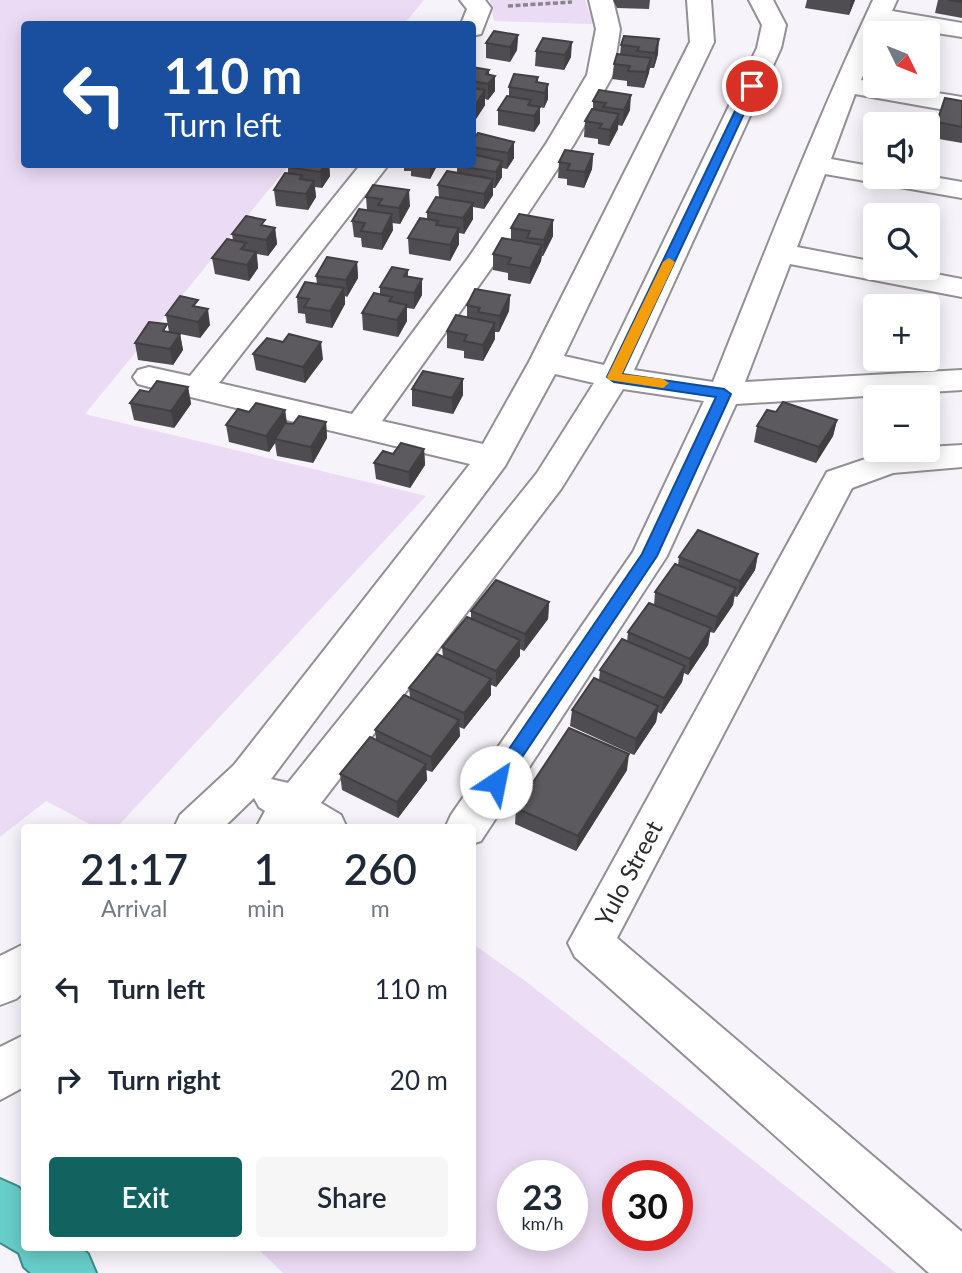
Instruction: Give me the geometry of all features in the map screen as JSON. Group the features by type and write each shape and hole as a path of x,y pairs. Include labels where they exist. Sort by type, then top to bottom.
{"highway":[{"path":"0,1205 21,1226"},
{"path":"46,1251 69,1273"}],"street":[{"path":"360,426 487,252 560,144 600,75 608,29 601,0"},
{"path":"199,824 249,777 493,458 545,362 702,42 732,1 774,25 769,48 614,377 549,481 299,821 249,777"},
{"path":"469,824 649,556 724,394 846,85 881,8 962,30"},
{"path":"846,85 962,105"},
{"path":"815,164 863,173"},
{"path":"198,388 373,168"},
{"path":"940,186 962,190"},
{"path":"780,253 962,288"},
{"path":"545,362 614,377 724,394 962,380"},
{"path":"149,377 493,458"},
{"name":"Yulo Street","path":"962,456 889,462 839,480 591,943 962,1267"},
{"path":"0,984 21,966"},
{"path":"0,1077 21,1060"}],"path":[{"path":"474,12 601,0"}],"shaded area":[{"path":"0,0 424,0 406,21 21,21 21,168 287,168 85,414 426,496 120,824 89,824 46,801 0,837"},
{"path":"490,0 585,0 593,24 494,21"},
{"path":"476,946 524,980 896,1273 283,1273 260,1251 476,1251"}],"building":[{"path":"494,31 518,35 510,47 486,43"},
{"path":"624,36 659,39 655,53 637,51 639,47 621,45"},
{"path":"543,38 572,42 565,55 536,51"},
{"path":"617,54 651,58 646,72 628,71 630,66 614,64"},
{"path":"476,68 489,70 486,74 495,76 488,84 476,82"},
{"path":"514,74 538,77 536,82 548,84 545,93 509,87"},
{"path":"476,89 485,90 476,104"},
{"path":"599,90 631,95 624,110 603,107 606,103 593,101"},
{"path":"507,96 531,100 528,105 540,107 534,116 498,110"},
{"path":"945,98 962,101 962,127 940,123"},
{"path":"592,109 619,114 610,130 599,128 602,124 585,121"},
{"path":"478,133 514,142 508,153 476,148"},
{"path":"565,150 593,154 585,172 567,170 570,164 559,162"},
{"path":"476,155 502,161 496,172 470,168 476,168"},
{"path":"294,168 323,168 320,172"},
{"path":"447,171 493,179 484,194 438,185"},
{"path":"285,173 302,175 300,179 314,181 306,194 274,190"},
{"path":"373,185 409,190 399,208 378,205 382,199 366,197"},
{"path":"436,197 473,203 463,218 427,212"},
{"path":"359,209 392,214 382,234 361,231 365,223 352,221"},
{"path":"519,214 553,220 544,240 527,238 530,231 511,228"},
{"path":"246,216 265,220 261,225 275,228 266,240 232,234"},
{"path":"420,218 438,221 436,225 459,228 450,245 408,238"},
{"path":"502,238 542,245 530,268 508,264 511,258 493,254"},
{"path":"227,239 246,243 241,249 256,252 247,265 212,258"},
{"path":"327,257 357,262 346,280 316,276"},
{"path":"392,267 408,270 404,276 422,279 414,293 380,287"},
{"path":"305,282 344,288 330,311 304,307 309,299 297,297"},
{"path":"475,289 510,295 500,316 478,312 480,308 467,305"},
{"path":"374,293 392,297 389,301 407,305 397,320 362,313"},
{"path":"180,296 198,300 193,306 208,309 198,322 166,315"},
{"path":"456,315 495,323 483,345 464,341 467,335 447,331"},
{"path":"149,322 167,324 163,331 180,334 170,349 135,343"},
{"path":"289,334 321,342 303,367 253,354 267,338 283,342"},
{"path":"423,371 463,379 452,398 412,389"},
{"path":"157,381 188,387 171,411 130,403 140,390 149,392"},
{"path":"783,402 837,420 819,447 757,426 767,410 776,412"},
{"path":"256,403 285,410 266,436 226,425 238,409 249,412"},
{"path":"299,416 326,422 311,447 275,439 285,423 293,424"},
{"path":"401,443 424,449 409,472 374,463 383,451 393,454"},
{"path":"698,530 758,554 740,581 679,557"},
{"path":"675,564 736,588 717,617 655,592"},
{"path":"496,580 549,602 525,634 471,611"},
{"path":"649,603 711,628 690,659 628,632"},
{"path":"467,617 520,640 496,671 442,647"},
{"path":"622,639 685,666 664,698 600,670"},
{"path":"437,654 491,679 464,713 409,688"},
{"path":"594,678 658,706 636,739 572,710"},
{"path":"404,695 459,720 431,757 375,730"},
{"path":"569,728 629,754 578,836 516,808"},
{"path":"370,737 426,764 397,802 340,774"}],"slow traffic":[{"path":"663,383 614,377 669,262"}],"route":[{"path":"496,782 649,556 724,394 614,377 752,86"}]}
